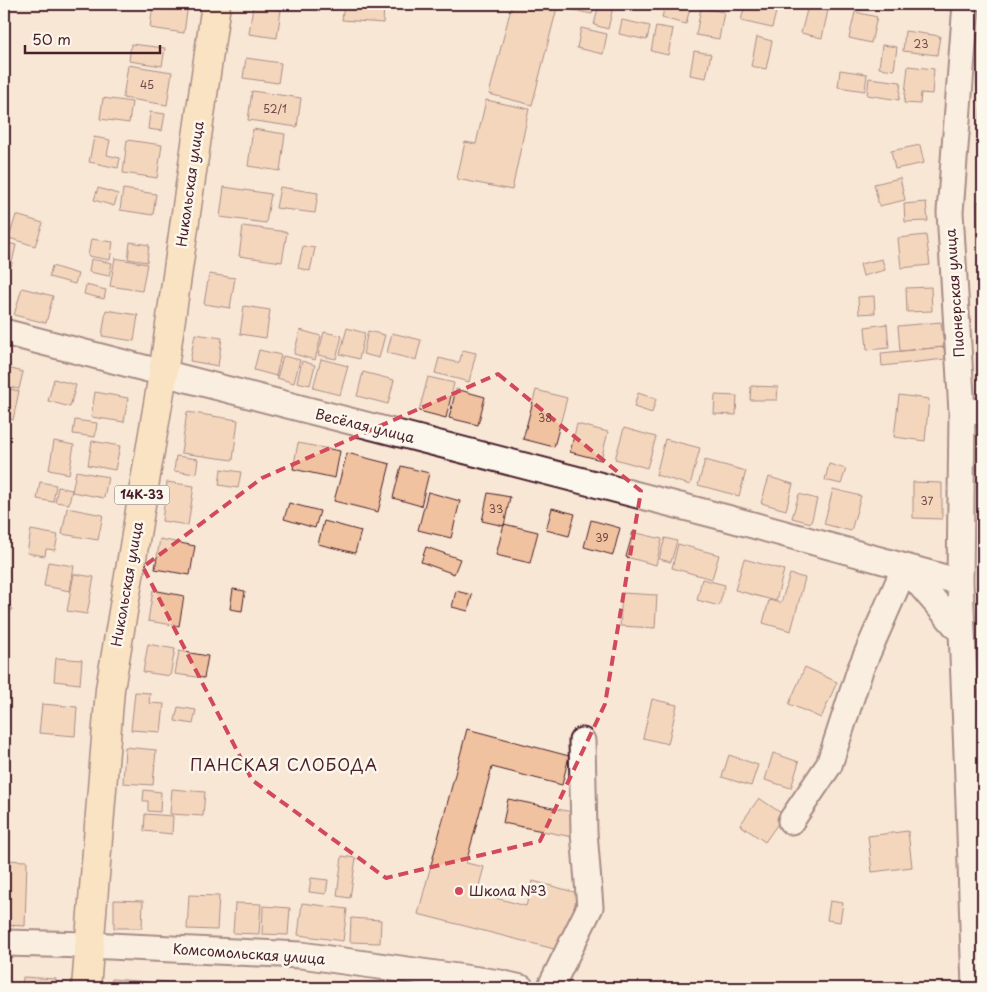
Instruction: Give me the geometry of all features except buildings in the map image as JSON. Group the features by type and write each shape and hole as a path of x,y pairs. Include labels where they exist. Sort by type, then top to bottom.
{"main road":[{"name":"Никольская улица","path":"86,988 110,689 163,374 216,4"}],"street":[{"name":"Пионерская улица","path":"966,4 950,212 973,411 960,582 962,633 976,803 975,988"},
{"name":"Весёлая улица","path":"4,332 726,518 905,567"},
{"path":"905,567 960,582"},
{"path":"905,567 962,633"},
{"path":"791,821 830,764 860,670 905,567"},
{"path":"550,988 590,907 584,832 582,741"},
{"name":"Комсомольская улица","path":"4,943 301,955 507,986"}],"highlighted area":[{"path":"498,374 641,491 605,704 540,841 386,878 252,780 143,567 262,478"}],"place":[{"name":"Школа №3","path":"459,891"}],"district":[{"name":"ПАНСКАЯ СЛОБОДА","path":"284,765"}]}
